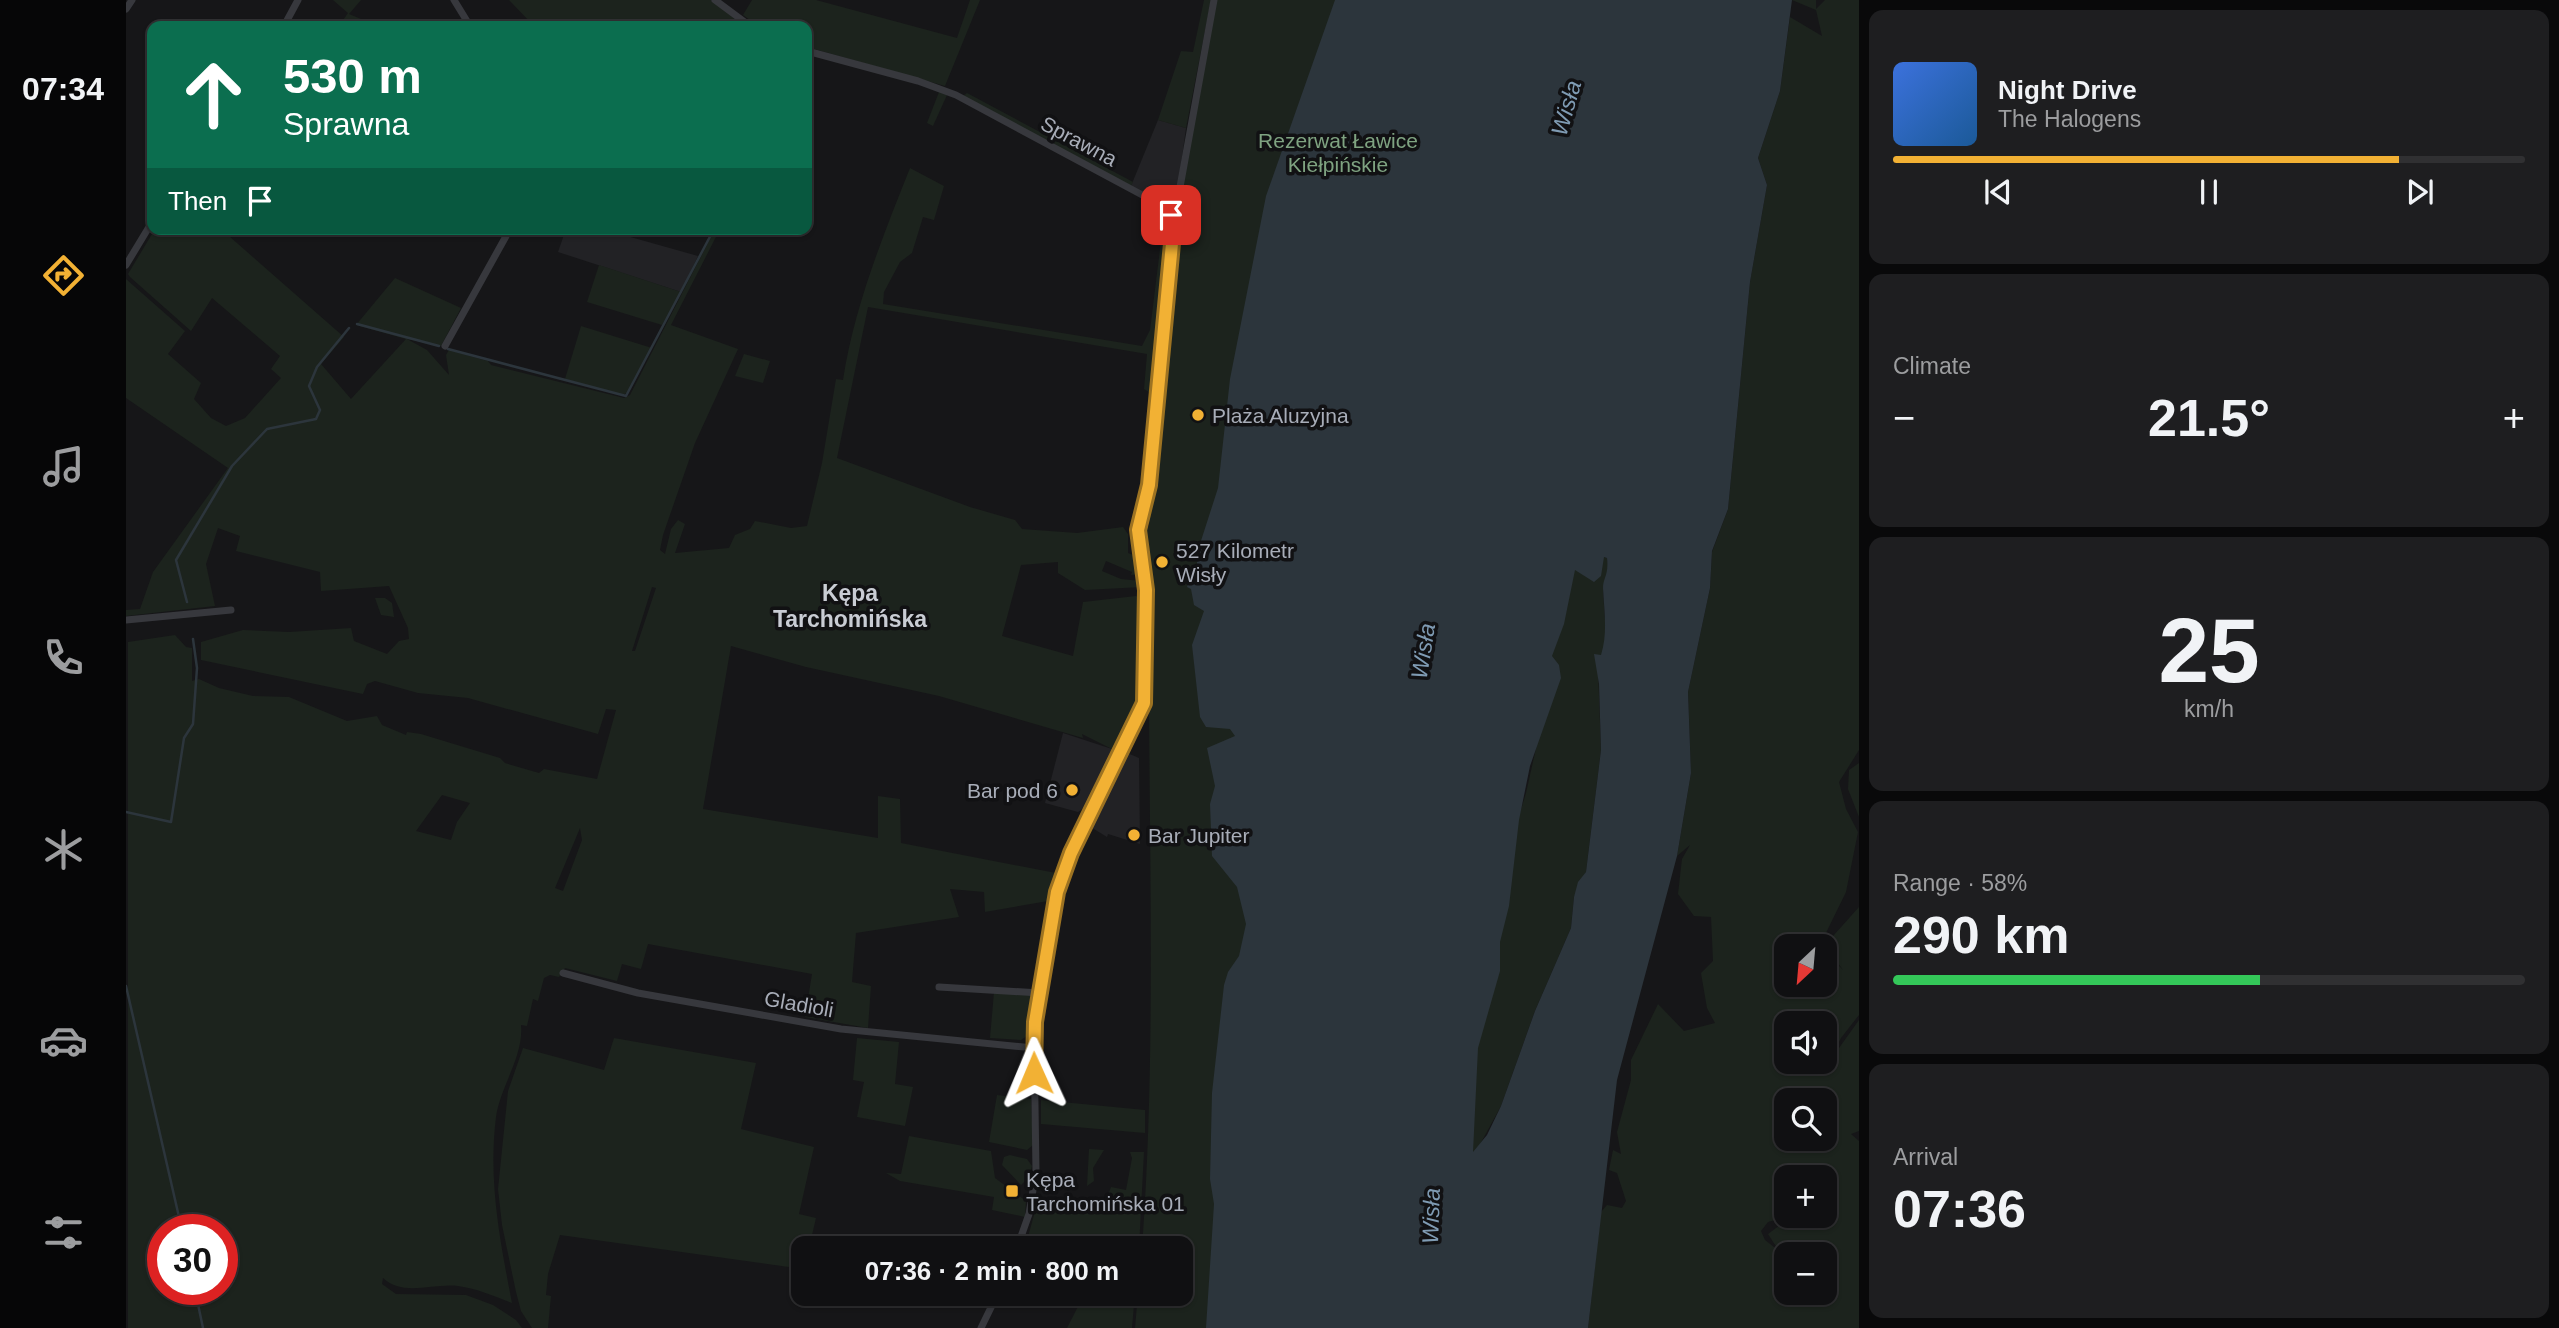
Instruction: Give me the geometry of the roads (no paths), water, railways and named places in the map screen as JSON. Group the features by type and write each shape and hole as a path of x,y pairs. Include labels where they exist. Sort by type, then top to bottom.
{"street":[{"path":"126,9 132,0"},
{"path":"287,21 298,0"},
{"path":"454,0 467,21"},
{"path":"715,0 743,21"},
{"path":"1021,1236 1029,1214 1037,1158 1034,1048 1057,892 1071,853 1144,703 1146,590 1138,530 1145,508 1173,233 1171,215 1176,209 1214,0"},
{"name":"Sprawna","path":"812,52 918,81 956,95 1159,204 1171,215"},
{"path":"126,265 147,230"},
{"path":"445,346 507,235"},
{"path":"126,620 231,610"},
{"name":"Gladioli","path":"563,973 638,993 841,1030 1034,1048"},
{"path":"939,987 1040,993"},
{"path":"981,1328 992,1306"}],"water":[{"name":"Wisła","path":"1335,0 1792,0 1780,91 1758,158 1767,185 1750,282 1728,509 1712,551 1710,588 1688,692 1691,773 1677,856 1617,1080 1588,1328 1206,1328 1214,1204 1210,1179 1212,1093 1224,985 1228,972 1239,956 1246,924 1237,887 1212,856 1210,804 1215,786 1207,748 1235,736 1230,729 1206,727 1200,717 1192,645 1204,611 1194,605 1191,589 1187,587 1190,578 1197,575 1197,562 1201,560 1199,547 1218,488 1230,379 1266,196","holes":["1604,557 1607,558 1603,588 1604,638 1601,655 1594,654 1599,684 1601,750 1586,872 1578,882 1571,928 1535,1011 1501,1106 1487,1135 1473,1152 1478,1048 1500,971 1500,942 1509,906 1519,820 1530,766 1561,678 1559,665 1552,656 1564,624 1575,570 1594,582 1601,576"]}],"waterway":[{"path":"448,349 626,396 711,235"},
{"path":"357,324 439,346"},
{"path":"187,602 176,560 232,466 267,429 316,419 320,410 309,386 317,367 349,328"},
{"path":"126,812 171,822 184,738 193,724 197,668 193,639"},
{"path":"126,986 178,1214"},
{"path":"198,1305 203,1328"}],"place":[{"name":"Plaża Aluzyjna","path":"1198,415"},
{"name":"527 Kilometr Wisły","path":"1162,562"},
{"name":"Bar pod 6","path":"1072,790"},
{"name":"Bar Jupiter","path":"1134,835"},
{"name":"Kępa Tarchomińska 01","path":"1012,1191"}],"district":[{"name":"Kępa Tarchomińska","path":"850,606"}],"park label":[{"name":"Rezerwat Ławice Kiełpińskie","path":"1338,152"}]}
